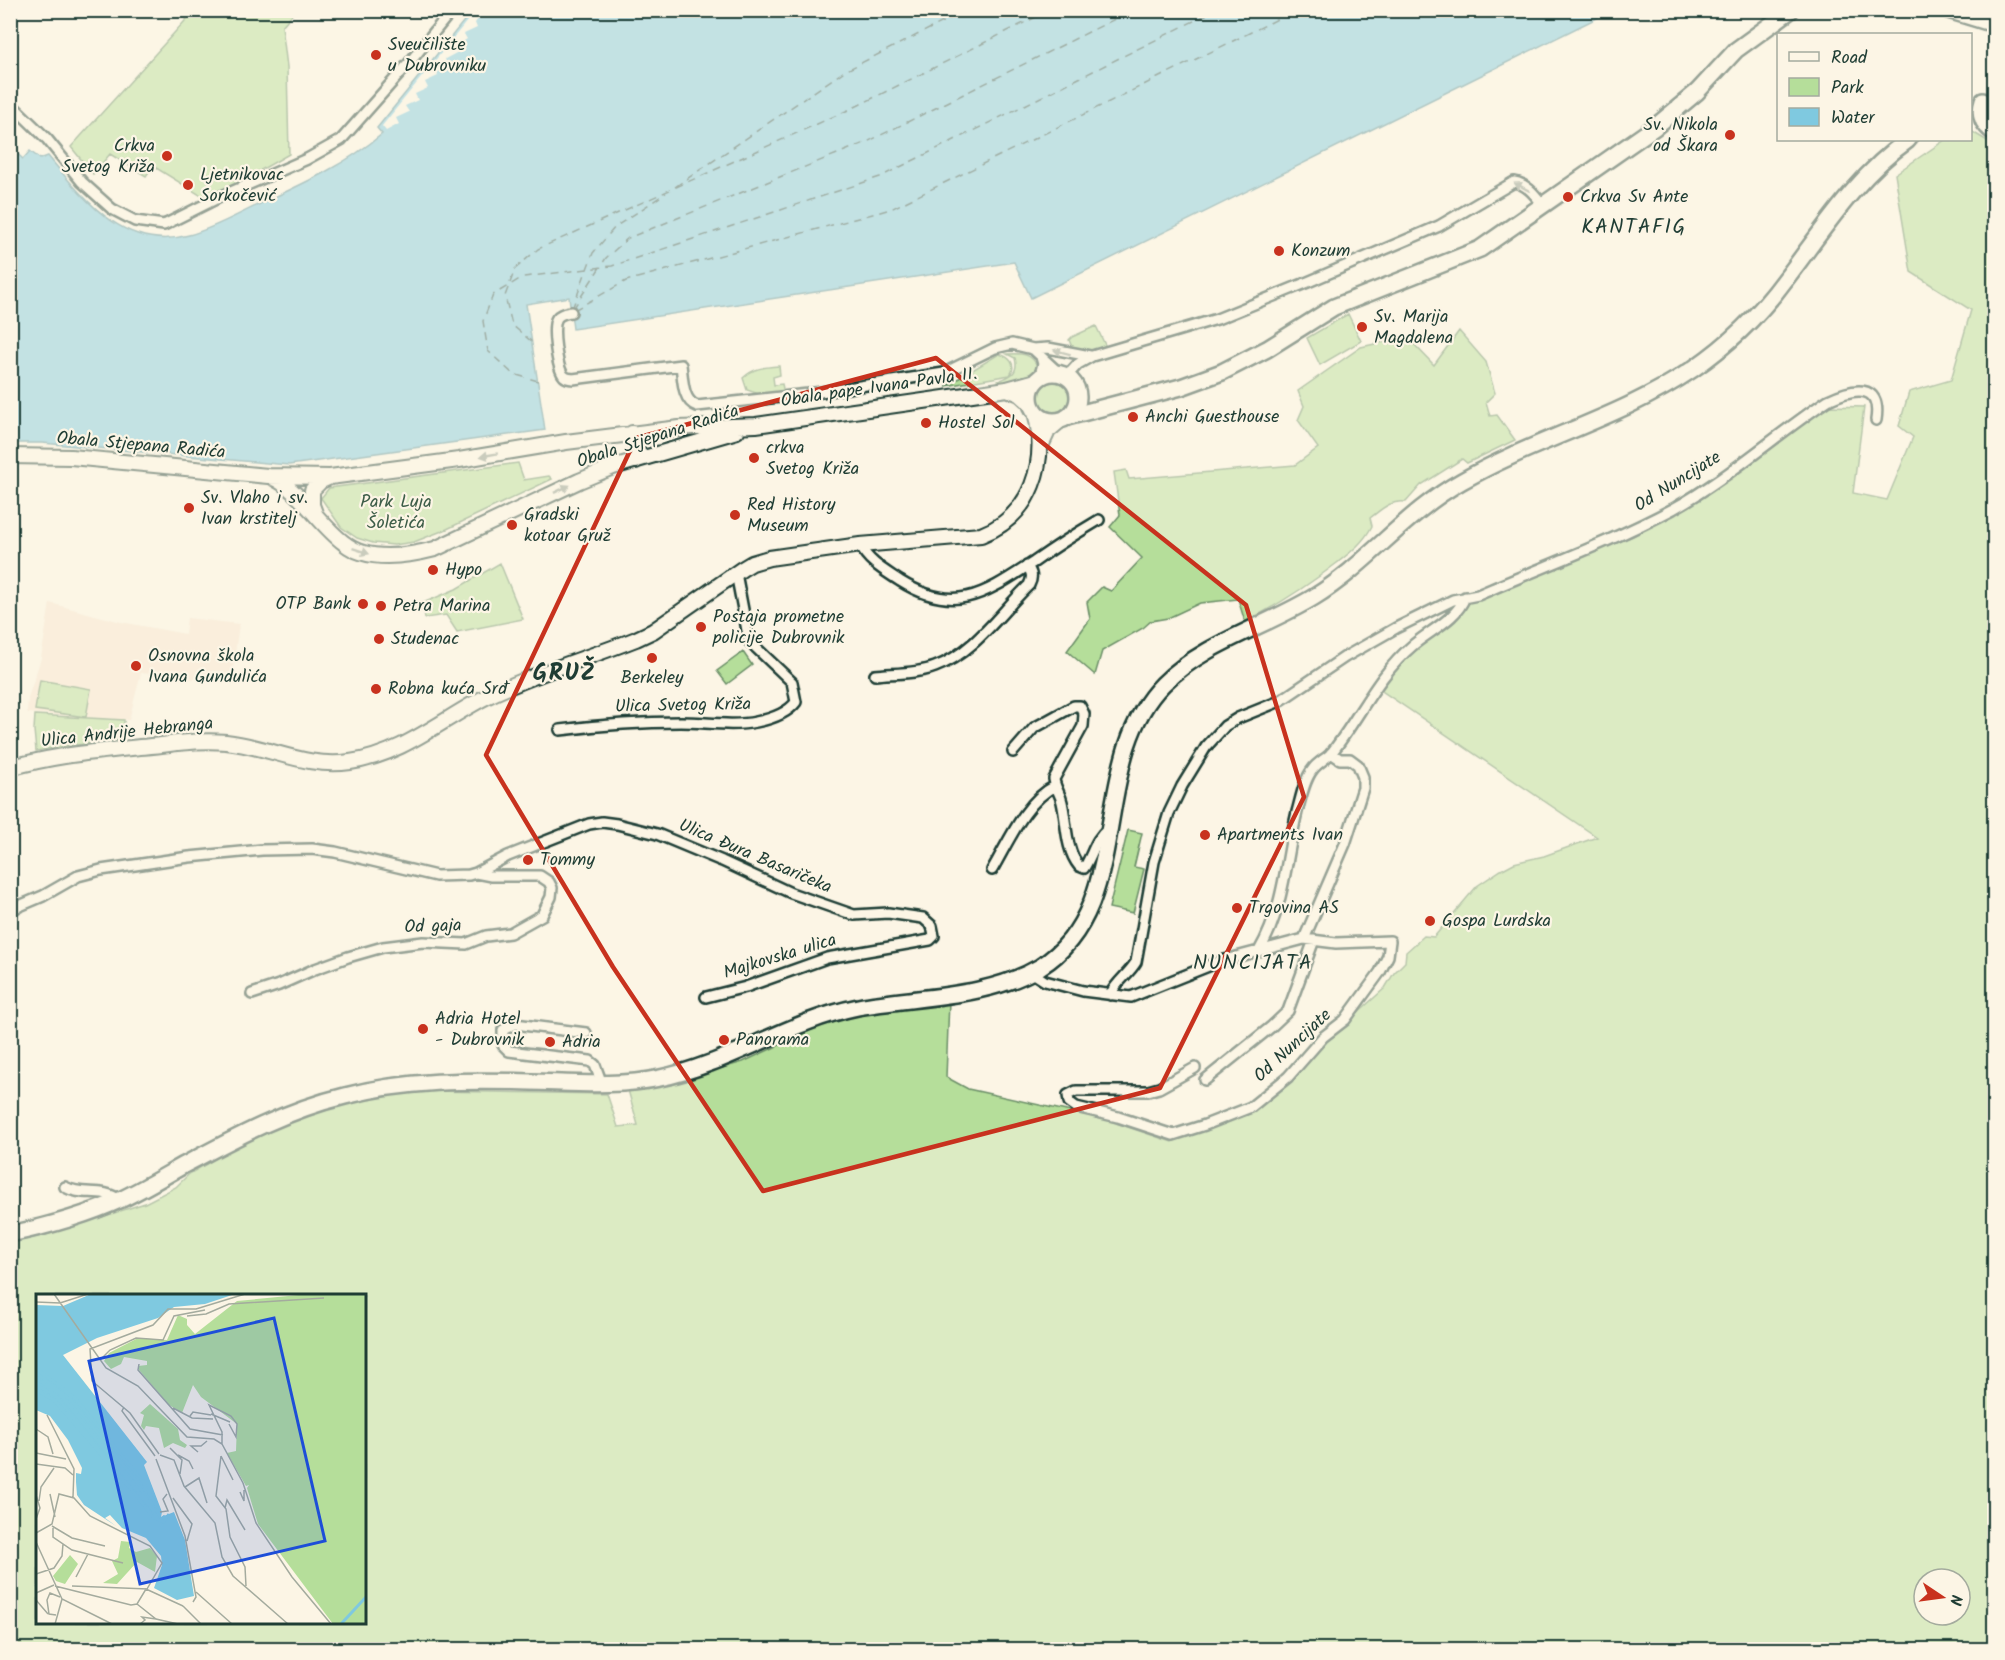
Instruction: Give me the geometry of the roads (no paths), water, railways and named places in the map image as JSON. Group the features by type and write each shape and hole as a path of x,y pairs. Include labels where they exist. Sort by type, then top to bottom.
{"main road":[{"path":"1007,389 1020,394 1047,420 1064,419 1189,384 1222,372 1267,349 1334,307 1480,249 1655,128 1697,92 1736,50 1791,10"},
{"path":"1948,10 1995,24"},
{"path":"1987,103 1981,107 1982,118 1993,132"},
{"path":"1972,123 1993,132"},
{"path":"10,1234 78,1216 119,1200 257,1127 345,1095 393,1086 443,1081 602,1084 659,1078 698,1068 798,1025 848,1009 961,993 992,986 1031,972 1057,954 1079,927 1094,894 1121,764 1136,722 1160,686 1210,650 1294,609 1324,591 1412,515 1458,483 1512,456 1600,420 1641,400 1697,367 1765,305 1854,189 1882,159 1907,141"},
{"path":"1033,407 1032,388 1038,380 1052,373 1063,375 1075,386 1077,392 1076,406 1064,419"},
{"name":"Obala pape Ivana Pavla II.","path":"756,425 1007,389 1038,380"},
{"path":"1077,392 1088,400 1117,404"},
{"name":"Ulica Andrije Hebranga","path":"1033,407 1039,427 1040,448"},
{"name":"Ulica Andrije Hebranga","path":"10,768 33,760 73,753 201,742 229,742 333,764 370,758 405,745 466,708 502,690 636,639 752,563 769,558 860,545 981,535 993,530 1011,517 1028,493 1040,448 1048,431 1064,419"},
{"name":"Obala Stjepana Radića","path":"10,456 71,457 268,476 330,477 459,460 566,442 679,428 756,425"},
{"name":"Obala Stjepana Radića","path":"268,476 286,485 345,545 356,550 385,556 420,553 435,549 613,467 756,425"},
{"path":"632,434 638,452 636,460"},
{"path":"316,515 312,505 312,490 321,481 330,477"}],"street":[{"path":"10,103 47,139 82,182 112,209 135,221 164,225 222,196 307,159 341,140 452,10"},
{"path":"1033,349 1063,375 1092,356 1234,312 1439,226 1514,182 1520,183 1534,194 1543,206"},
{"path":"571,312 561,314 554,326 559,366 566,378 681,365 687,399 692,404 702,406 817,393 944,373 1004,345 1019,345 1033,349 1048,348 1073,355 1092,356"},
{"path":"1038,380 1043,364 1041,357"},
{"name":"Od Nuncijate","path":"1110,995 1136,962 1154,861 1169,813 1182,786 1206,747 1225,726 1238,718 1280,701 1369,642 1453,600 1492,589 1632,529 1674,508 1703,490 1828,400 1847,391 1858,390 1872,396 1877,413 1876,420"},
{"path":"860,545 869,559 922,594 939,598 973,597 984,593 1100,520"},
{"path":"875,675 927,669 951,660 1029,585 1032,579 1031,572 1026,566"},
{"name":"Ulica Svetog Križa","path":"561,729 616,724 746,723 758,722 790,710 796,702 792,682 749,641 736,573"},
{"path":"1259,951 1268,936 1281,899 1289,848 1302,794 1312,770 1332,753 1380,679 1411,646 1456,613 1465,597"},
{"path":"1013,752 1034,728 1074,706 1080,706 1084,714 1083,726 1054,779 1063,804 1070,850 1079,866 1084,868 1101,834 1109,828"},
{"name":"Od Nuncijate","path":"1205,1080 1288,1011 1309,939 1345,844 1363,788 1363,777 1358,765 1350,759 1340,759 1332,753"},
{"path":"992,870 1032,804 1042,793 1055,786"},
{"name":"Ulica Đura Basaričeka","path":"476,873 508,856 589,824 602,822 617,824 657,834 790,893 854,915 888,913 923,918 932,926 934,936"},
{"path":"10,910 43,896 78,876 100,870 189,857 254,851 312,849 436,876 476,873"},
{"name":"Od gaja","path":"252,994 348,957 383,947 423,942 466,944 486,936 510,933 542,915 551,897 552,888 549,882 540,876 490,876 476,873"},
{"name":"Majkovska ulica","path":"706,997 746,987 828,958 930,940 934,936"},
{"name":"Od Nuncijate","path":"1031,972 1045,981 1083,991 1131,998 1221,961 1309,939 1336,943 1390,941 1388,956 1380,972 1345,1020 1323,1037 1288,1077 1251,1107 1173,1135 1118,1117 1076,1107 1069,1102 1068,1095 1076,1091 1159,1088 1195,1068"},
{"path":"586,1033 515,1024 503,1030 503,1045 510,1051 590,1061 595,1065 602,1084"},
{"path":"65,1187 77,1192 107,1193 119,1200"}],"water":[{"path":"472,11 1611,11 1031,298 1014,262 573,329 569,297 526,304 545,430 289,465 42,443 11,443 11,148 23,159 30,151 40,159 48,156 92,205 126,229 145,236 166,239 189,235 218,224 310,180 341,163 382,134 377,128"}],"place":[{"name":"Sveučilište u Dubrovniku","path":"376,55"},
{"name":"Sv. Nikola od Škara","path":"1730,135"},
{"name":"Crkva Svetog Križa","path":"167,156"},
{"name":"Ljetnikovac Sorkočević","path":"188,185"},
{"name":"Crkva Sv Ante","path":"1568,197"},
{"name":"Konzum","path":"1279,251"},
{"name":"Sv. Marija Magdalena","path":"1362,327"},
{"name":"Anchi Guesthouse","path":"1133,417"},
{"name":"Hostel Sol","path":"926,423"},
{"name":"crkva Svetog Križa","path":"754,458"},
{"name":"Sv. Vlaho i sv. Ivan krstitelj","path":"189,508"},
{"name":"Red History Museum","path":"735,515"},
{"name":"Gradski kotoar Gruž","path":"512,525"},
{"name":"Hypo","path":"433,570"},
{"name":"OTP Bank","path":"363,604"},
{"name":"Petra Marina","path":"381,606"},
{"name":"Postaja prometne policije Dubrovnik","path":"701,627"},
{"name":"Studenac","path":"379,639"},
{"name":"Berkeley","path":"652,658"},
{"name":"Osnovna škola Ivana Gundulića","path":"136,666"},
{"name":"Robna kuća Srđ","path":"376,689"},
{"name":"Apartments Ivan","path":"1205,835"},
{"name":"Tommy","path":"528,860"},
{"name":"Trgovina AS","path":"1237,908"},
{"name":"Gospa Lurdska","path":"1430,921"},
{"name":"Adria Hotel - Dubrovnik","path":"423,1029"},
{"name":"Panorama","path":"724,1040"},
{"name":"Adria","path":"550,1042"}],"district":[{"name":"KANTAFIG","path":"1634,227"},
{"name":"GRUŽ","path":"565,673"},
{"name":"NUNCIJATA","path":"1253,963"}],"park label":[{"name":"Park Luja Šoletića","path":"396,512"}]}
